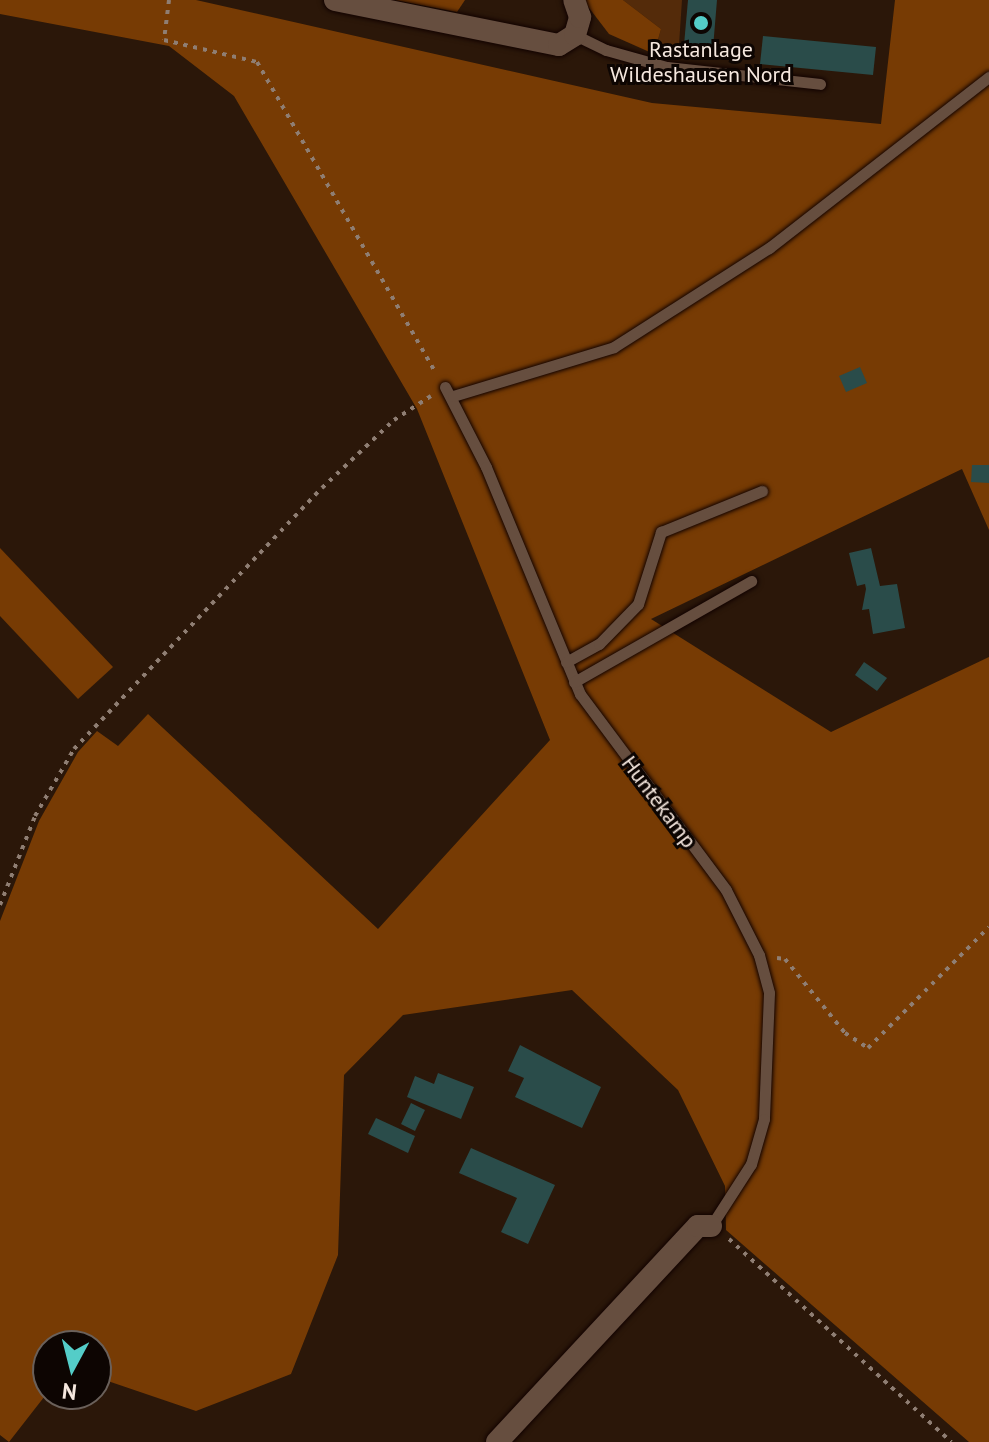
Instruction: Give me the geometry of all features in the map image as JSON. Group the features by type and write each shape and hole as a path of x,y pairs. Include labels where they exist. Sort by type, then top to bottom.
{"street":[{"path":"335,0 559,45 575,35 580,17 574,0"},
{"name":"Huntekamp","path":"497,1442 698,1226 711,1226"}],"lane":[{"path":"575,35 606,50 667,67 820,84"},
{"path":"449,392 614,347 769,248 989,77"},
{"name":"Huntekamp","path":"449,392 574,682 607,733 726,890 759,955 769,993 764,1119 751,1164 711,1226"},
{"path":"566,662 599,644 638,604 661,532 762,491"},
{"path":"574,682 751,581"}],"path":[{"path":"0,905 35,816 74,749 322,488 394,420 449,392 257,62 164,40 169,0"},
{"path":"759,955 785,959 845,1033 868,1048 989,927"},
{"path":"711,1226 751,1254 951,1442"}],"shaded area":[{"path":"0,0 196,0 652,103 881,124 895,0 989,0 989,530 962,469 651,619 831,732 989,657 989,1442 969,1442 726,1230 725,1186 678,1090 572,990 403,1015 344,1075 338,1255 291,1374 196,1411 112,1382 112,1330 32,1330 34,1410 9,1442 0,1435 0,921 39,821 78,752 97,731 118,746 148,714 378,929 550,740 417,409 234,96 169,46 0,14"},
{"path":"395,0 465,0 457,12"},
{"path":"583,0 623,0 661,29 654,54 609,34"},
{"path":"623,0 682,0 678,60 654,54 661,29"},
{"path":"0,548 113,667 78,699 0,616"}],"building":[{"name":"Rastanlage Wildeshausen Nord","path":"688,0 717,0 713,48 684,45"},
{"path":"763,36 876,47 873,75 760,64"},
{"path":"860,367 867,383 846,392 839,376"},
{"path":"972,465 989,465 989,483 971,482"},
{"path":"871,548 880,586 897,584 905,628 873,634 869,609 862,610 865,584 857,586 849,553"},
{"path":"864,662 887,678 877,691 855,675"},
{"path":"520,1045 601,1087 582,1128 515,1097 524,1078 508,1071"},
{"path":"438,1073 474,1087 461,1119 407,1097 415,1076 434,1084"},
{"path":"411,1103 425,1110 415,1131 401,1124"},
{"path":"376,1118 415,1136 408,1153 368,1134"},
{"path":"471,1148 555,1185 528,1244 501,1232 517,1198 459,1173"}],"place":[{"name":"Rastanlage Wildeshausen Nord","path":"701,23"}]}
